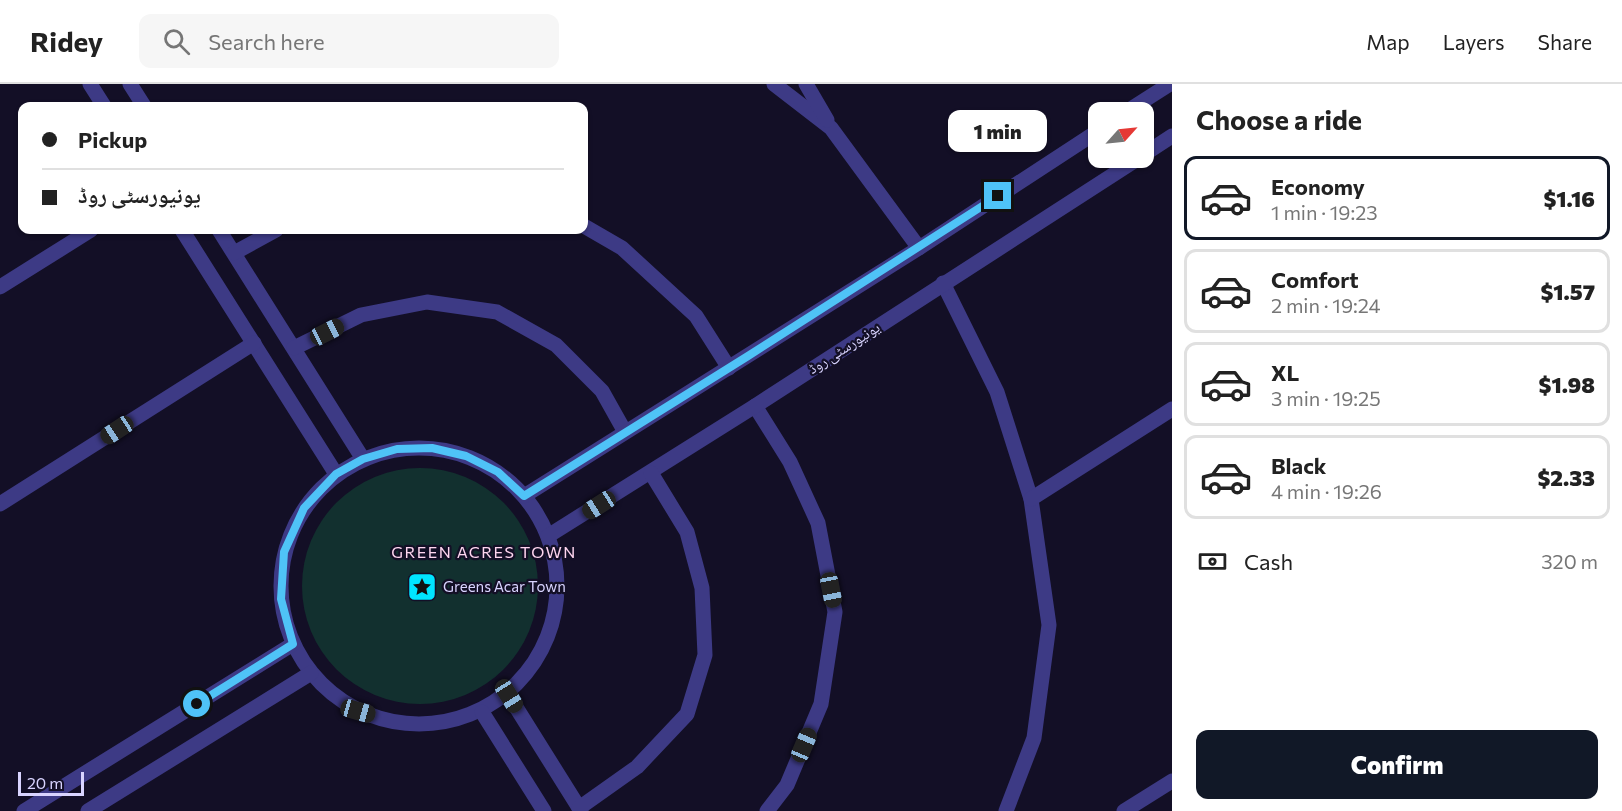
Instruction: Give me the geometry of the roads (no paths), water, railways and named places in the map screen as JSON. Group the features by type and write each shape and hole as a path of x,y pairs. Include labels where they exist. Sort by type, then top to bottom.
{"street":[{"path":"90,84 101,102"},
{"path":"130,84 141,102"},
{"path":"774,84 831,128"},
{"path":"806,84 831,128 919,248"},
{"path":"1142,102 1170,84"},
{"path":"1154,148 1172,136"},
{"path":"524,496 919,248 1088,138"},
{"name":"یونیورسٹی روڈ","path":"548,536 651,473 1123,168"},
{"path":"588,228 622,248 696,316 729,368"},
{"path":"0,287 85,234"},
{"path":"185,234 336,474"},
{"path":"222,234 363,459"},
{"path":"234,253 269,234"},
{"path":"943,283 997,392 1032,499 1049,625 1034,738 1006,811"},
{"path":"294,348 361,315 427,302 497,312 556,345 602,391 625,432"},
{"path":"0,504 254,343"},
{"path":"755,406 790,462 818,523 835,612 821,704 786,785 766,811"},
{"path":"1032,499 1172,410"},
{"path":"432,448 466,456 498,472 524,496 548,536 557,583 551,630 509,696 482,712 451,722 404,724 358,711 311,673 293,644 281,599 284,552 304,508 336,474 363,459 397,449 432,448"},
{"path":"509,696 580,810 637,766 687,714 705,655 702,588 687,532 651,473"},
{"path":"24,811 293,644"},
{"path":"88,811 311,673"},
{"path":"482,712 537,809"},
{"path":"1124,811 1172,781"}],"place":[{"name":"Greens Acar Town","path":"422,587"}],"district":[{"name":"GREEN ACRES TOWN","path":"484,552"}]}
